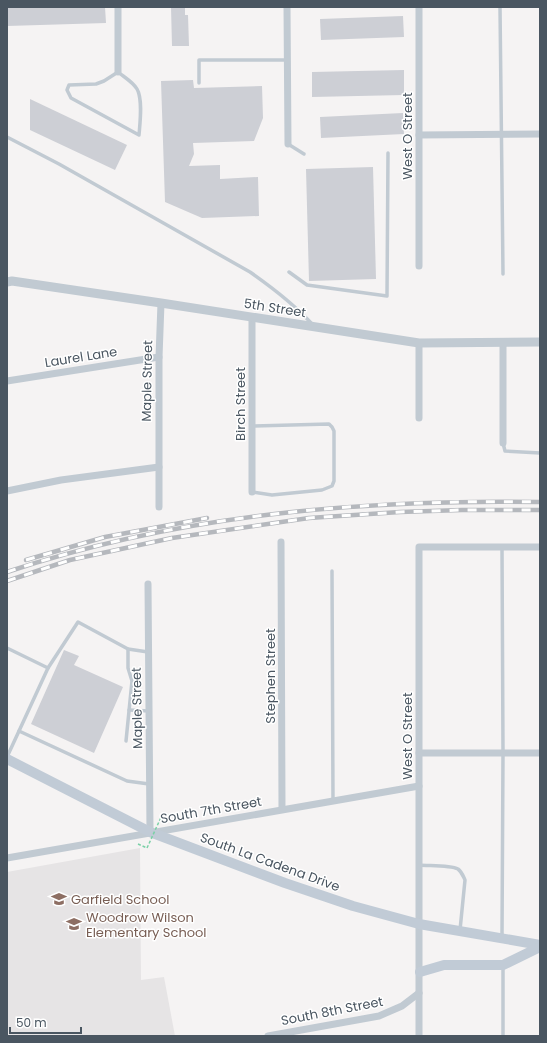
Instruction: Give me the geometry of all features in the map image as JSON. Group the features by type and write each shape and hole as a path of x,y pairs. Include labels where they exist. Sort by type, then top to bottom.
{"main road":[{"name":"South La Cadena Drive","path":"7,758 150,832 285,883 353,906 419,924 540,946"},
{"path":"420,972 444,965 503,965 540,946"}],"street":[{"path":"118,7 118,72"},
{"path":"288,7 288,144"},
{"name":"West O Street","path":"419,7 419,266"},
{"path":"419,135 540,134"},
{"name":"5th Street","path":"7,282 12,281 419,343 540,342"},
{"name":"Maple Street","path":"159,507 160,303"},
{"name":"Birch Street","path":"252,317 252,492"},
{"path":"419,343 419,418"},
{"path":"502,343 503,443"},
{"name":"Laurel Lane","path":"7,381 159,357"},
{"path":"7,490 61,480 159,467"},
{"name":"Stephen Street","path":"282,542 282,809"},
{"name":"West O Street","path":"419,1036 419,547 502,547"},
{"path":"502,547 540,547"},
{"name":"Maple Street","path":"148,584 150,832"},
{"path":"419,753 540,753"},
{"name":"South 7th Street","path":"7,858 419,786"},
{"name":"South 8th Street","path":"268,1036 379,1016 402,1006 419,993"}],"lane":[{"path":"500,7 503,274"},
{"path":"199,83 199,60 288,60"},
{"path":"118,72 136,87 138,91 140,103 139,135 70,98 67,90 68,85 96,84 118,72"},
{"path":"7,137 60,164 250,272 297,307 315,327"},
{"path":"288,144 304,154"},
{"path":"289,272 307,284 387,296 388,153"},
{"path":"252,426 329,424 334,431 334,481 332,486 322,490 272,495 252,492"},
{"path":"503,443 505,451 540,453"},
{"path":"502,547 502,940"},
{"path":"332,571 333,801"},
{"path":"7,758 48,668 78,622 128,649 148,652"},
{"path":"7,648 48,668"},
{"path":"126,741 132,681 128,668 128,649"},
{"path":"129,710 149,711"},
{"path":"19,731 127,781 149,784"},
{"path":"419,865 453,867 460,870 465,880 460,932"},
{"path":"503,965 503,1036"}],"path":[{"path":"138,844 147,848 163,813 172,817"}],"shaded area":[{"name":"Woodrow Wilson Elementary School","path":"140,848 141,980 164,977 175,1036 7,1036 7,872"}],"building":[{"path":"7,7 105,7 106,23 7,26"},
{"path":"171,7 185,7 185,15 188,15 189,46 172,46"},
{"path":"403,16 404,37 321,40 320,19"},
{"path":"404,70 404,95 312,97 312,72"},
{"path":"193,80 194,88 262,86 263,118 254,141 193,143 194,154 189,166 220,165 220,179 258,177 259,216 202,218 165,202 161,81"},
{"path":"30,99 127,145 115,170 30,130"},
{"path":"403,113 404,134 321,138 320,117"},
{"path":"373,167 376,279 309,281 306,169"},
{"path":"64,650 79,656 74,665 123,687 94,753 31,724"}],"railway":[{"path":"7,572 72,553 137,537 203,524 270,514 405,504 540,502"},
{"path":"7,581 70,560 172,538 309,518 400,512 540,510"},
{"path":"26,560 105,537 207,518"}],"place":[{"name":"Garfield School","path":"59,899"},
{"name":"Woodrow Wilson Elementary School","path":"74,924"}]}
